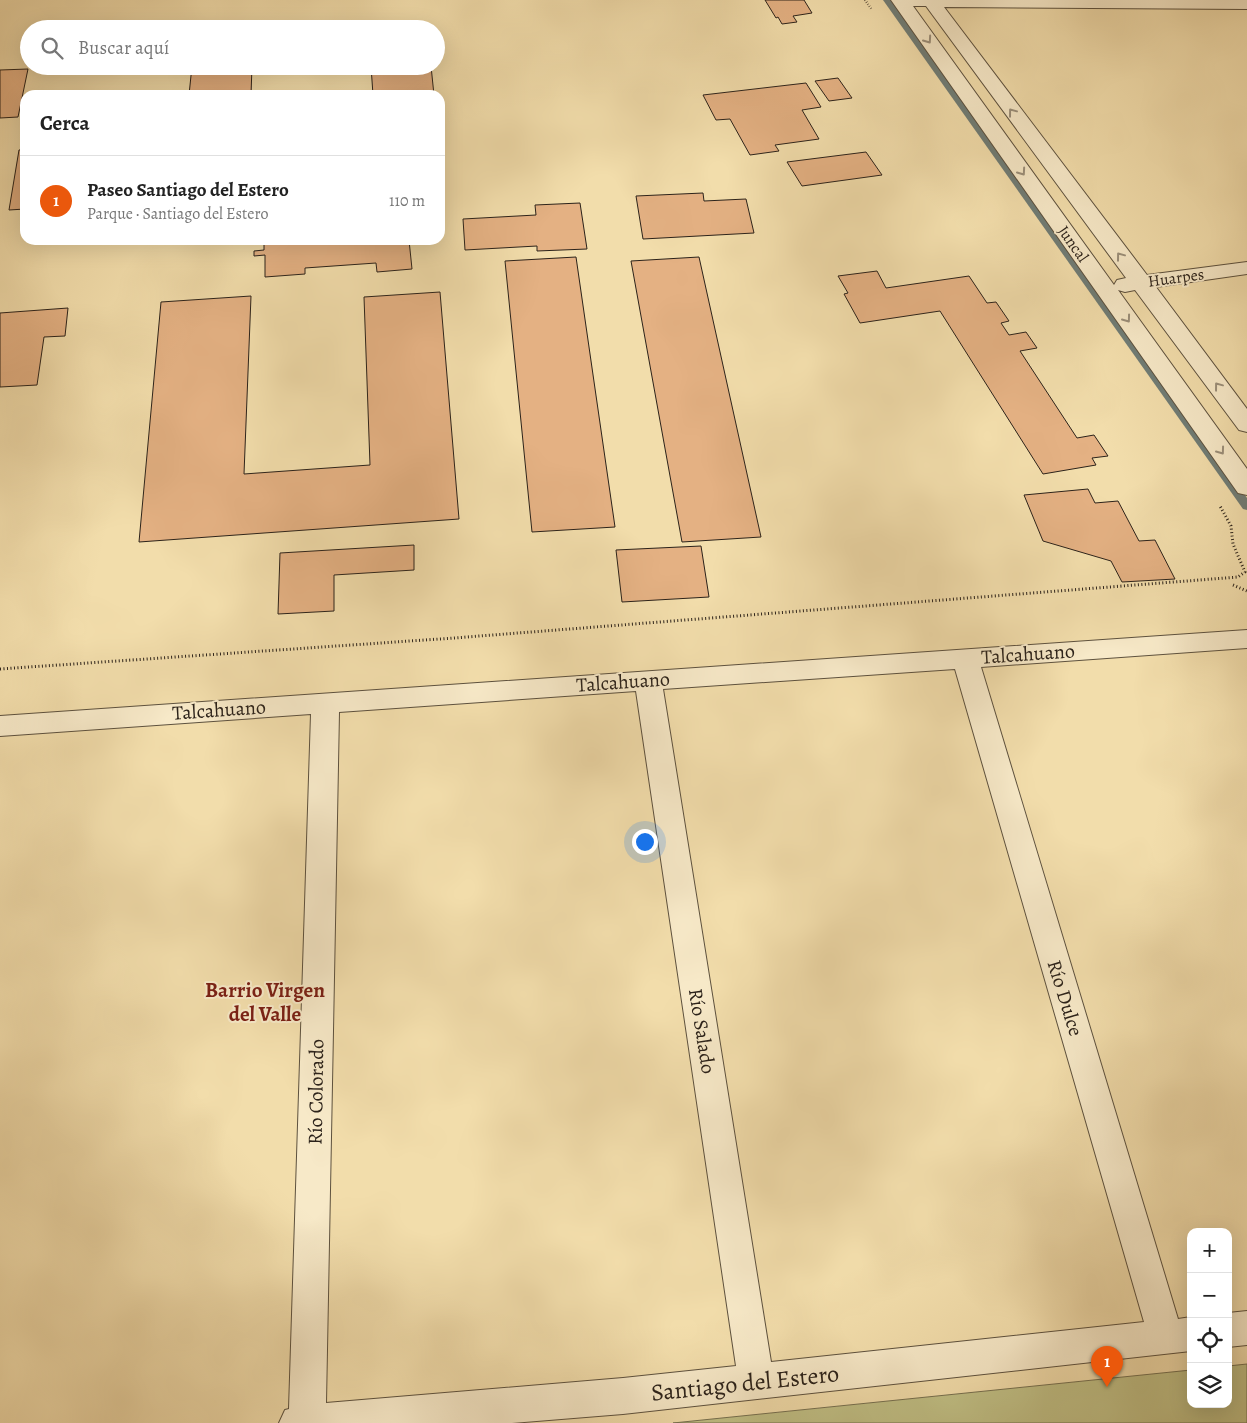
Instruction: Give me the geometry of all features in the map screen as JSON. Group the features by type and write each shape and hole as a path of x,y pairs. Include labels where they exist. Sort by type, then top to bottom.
{"street":[{"name":"Juncal","path":"930,0 1247,425"},
{"path":"900,1 1247,4"},
{"name":"Juncal","path":"900,1 1247,487"},
{"name":"Huarpes","path":"1105,288 1247,268"},
{"name":"Talcahuano","path":"0,726 1247,638"},
{"name":"Río Dulce","path":"965,658 1178,1336"},
{"name":"Río Salado","path":"648,680 756,1381"},
{"name":"Río Colorado","path":"303,1423 325,703"},
{"path":"1232,1330 1247,1328"},
{"name":"Santiago del Estero","path":"303,1423 622,1396 1178,1336"}],"path":[{"path":"865,0 875,14"},
{"path":"0,669 454,638 1238,577 1245,572 1233,544 1231,526 1215,499"},
{"path":"1233,585 1247,591"}],"shaded area":[{"path":"1247,1364 1247,1423 673,1423 1187,1370 1187,1408 1232,1408 1232,1366"}],"building":[{"path":"765,0 804,0 812,13 793,16 797,22 782,24"},
{"path":"20,69 20,75 27,75 24,90 20,90 18,117 0,118 0,70"},
{"path":"191,75 252,75 251,90 190,90"},
{"path":"372,75 432,75 433,90 373,90"},
{"path":"838,78 852,98 829,101 815,81"},
{"path":"806,83 821,107 802,110 819,139 775,145 779,151 750,155 730,119 716,120 703,95"},
{"path":"19,150 20,209 9,210"},
{"path":"866,152 882,175 802,186 787,162"},
{"path":"703,193 704,201 746,199 754,233 643,239 636,196"},
{"path":"580,203 587,249 537,251 537,246 465,250 463,219 536,215 535,205"},
{"path":"264,245 410,245 412,269 377,272 376,263 305,268 305,274 265,277 265,255 254,256 254,251 264,250"},
{"path":"576,257 615,527 532,532 505,261"},
{"path":"699,257 761,537 682,542 631,261"},
{"path":"877,271 886,288 969,276 987,303 996,302 1009,321 1001,323 1009,335 1026,332 1037,348 1020,351 1077,438 1094,435 1108,456 1092,458 1096,465 1043,474 940,311 860,323 844,294 848,293 838,276"},
{"path":"440,292 459,519 139,542 161,302 251,296 244,474 370,465 364,297"},
{"path":"68,308 65,336 44,337 37,385 0,387 0,313"},
{"path":"1088,489 1095,503 1118,501 1139,541 1155,540 1175,579 1122,582 1111,561 1043,541 1024,495"},
{"path":"414,545 414,570 334,575 334,611 278,614 280,553"},
{"path":"701,546 709,597 622,602 616,550"}],"waterway":[{"path":"887,0 1247,506"}],"place":[{"name":"Paseo Santiago del Estero","path":"1107,1387"}],"district":[{"name":"Barrio Virgen del Valle","path":"265,1002"}]}
